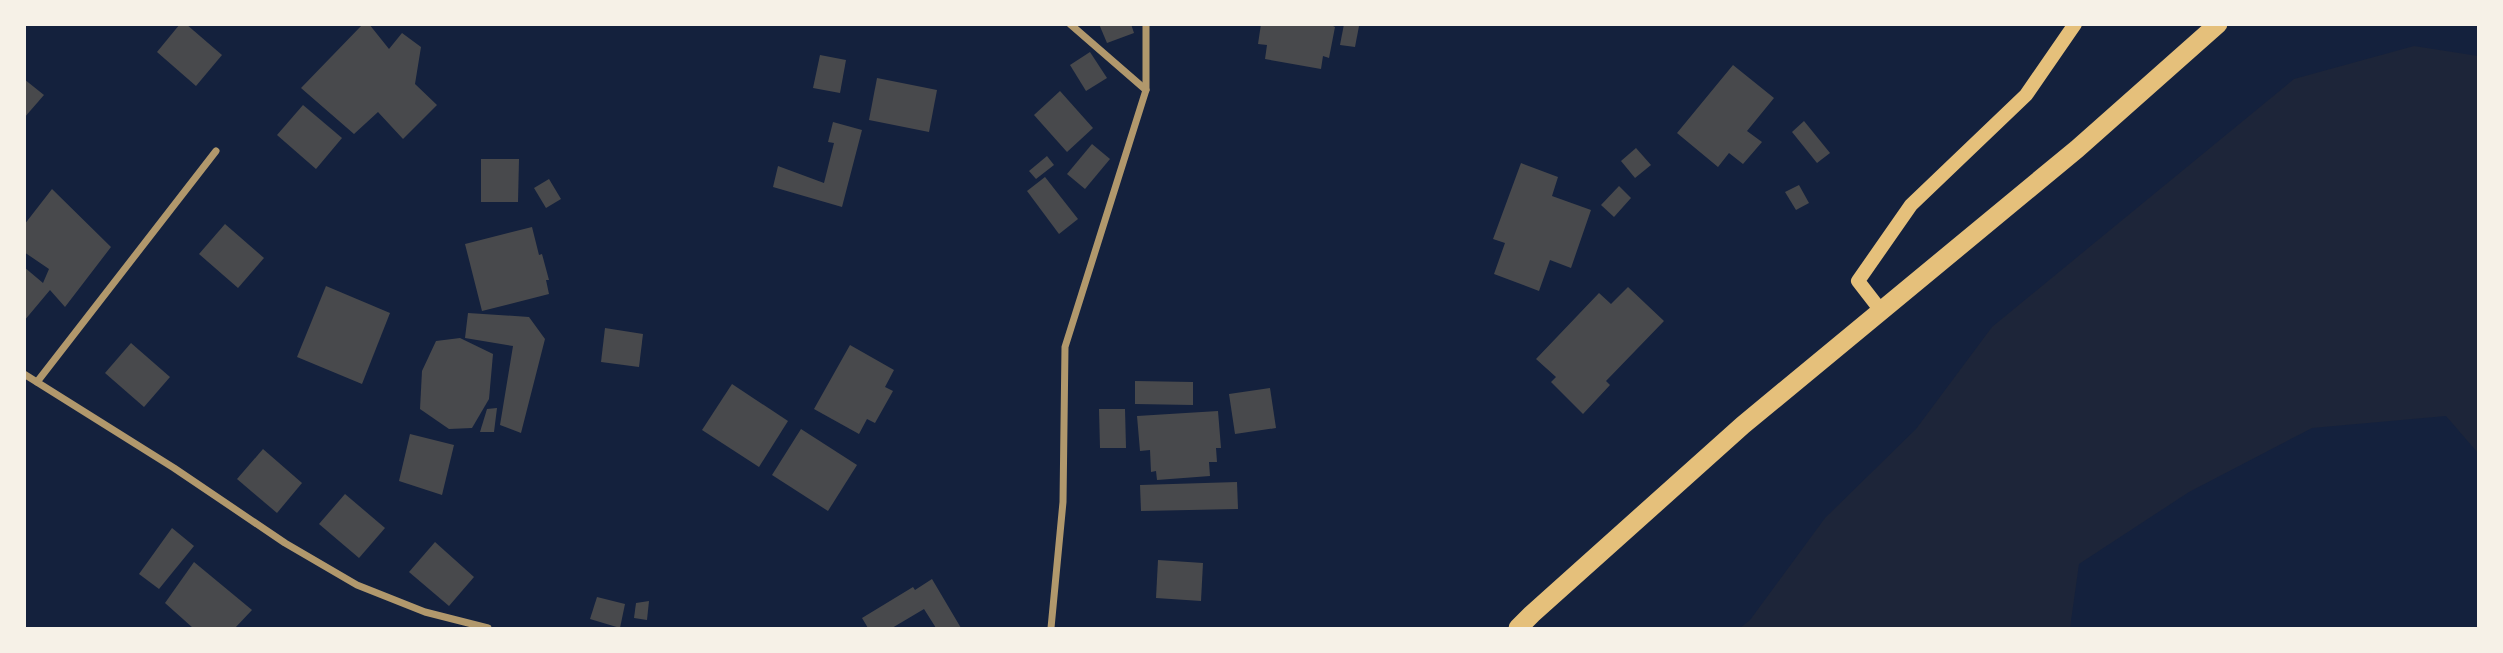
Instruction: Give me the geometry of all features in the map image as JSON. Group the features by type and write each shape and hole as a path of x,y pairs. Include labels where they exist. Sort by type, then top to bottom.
{"highway":[{"path":"1518,628 1743,425 2077,149 2218,24"}],"main road":[{"path":"1882,312 1858,281 1911,205 2026,95 2075,24"}],"street":[{"path":"1070,24 1146,90"},
{"path":"1051,628 1063,502 1066,347 1146,90 1146,24"},
{"path":"37,382 216,151"},
{"path":"24,374 174,468 285,542 358,585 425,612 488,628"}],"shaded area":[{"path":"2414,46 2478,56 2478,453 2446,416 2312,428 2189,492 2079,564 2070,628 1740,628 1750,620 1825,518 1916,429 1992,327 2294,79"}],"building":[{"path":"180,24 186,24 222,55 196,86 157,52"},
{"path":"363,24 369,24 389,49 402,33 421,47 415,84 437,105 403,139 378,112 354,134 301,88"},
{"path":"1099,24 1131,24 1134,33 1107,43"},
{"path":"1261,24 1329,24 1335,27 1329,58 1323,56 1321,69 1265,59 1267,45 1258,44"},
{"path":"1344,24 1359,26 1355,47 1340,45"},
{"path":"1090,52 1107,78 1086,91 1070,65"},
{"path":"820,55 846,60 840,93 813,88"},
{"path":"1733,65 1774,98 1747,131 1762,142 1743,164 1729,153 1718,167 1677,133"},
{"path":"877,78 937,90 929,132 869,120"},
{"path":"24,79 44,95 24,118"},
{"path":"1060,91 1093,128 1067,152 1034,115"},
{"path":"303,105 342,138 316,169 277,135"},
{"path":"1804,121 1830,153 1817,163 1792,132"},
{"path":"833,122 862,130 842,207 773,187 778,166 824,183 834,143 828,142"},
{"path":"1092,144 1110,159 1085,189 1067,174"},
{"path":"1636,148 1651,165 1635,178 1621,161"},
{"path":"1047,156 1054,165 1036,179 1029,171"},
{"path":"481,159 519,159 518,202 481,202"},
{"path":"1521,163 1558,177 1552,196 1591,210 1571,268 1550,260 1539,291 1494,274 1505,243 1493,239"},
{"path":"1045,177 1078,219 1059,234 1027,191"},
{"path":"549,179 561,199 546,208 534,188"},
{"path":"1799,185 1809,203 1796,210 1785,192"},
{"path":"1619,186 1631,198 1614,217 1601,205"},
{"path":"52,189 111,247 65,307 50,290 24,321 24,267 43,283 49,269 24,252 24,225"},
{"path":"225,224 264,258 238,288 199,254"},
{"path":"532,227 549,280 546,280 549,294 482,311 465,244"},
{"path":"326,286 390,313 362,384 297,357"},
{"path":"1628,287 1664,321 1606,381 1610,385 1583,414 1551,382 1556,377 1536,359 1599,293 1611,304"},
{"path":"468,313 529,317 545,339 521,433 500,425 513,346 465,338"},
{"path":"605,328 643,334 639,367 601,362"},
{"path":"460,338 493,354 489,399 472,428 449,429 420,409 422,371 436,341"},
{"path":"131,343 170,377 144,407 105,373"},
{"path":"850,345 894,370 885,387 893,391 875,423 867,419 859,434 814,409"},
{"path":"1135,381 1193,382 1193,405 1135,404"},
{"path":"732,384 788,421 759,467 702,430"},
{"path":"1270,388 1276,428 1235,434 1229,394"},
{"path":"497,408 494,432 480,432 487,409"},
{"path":"1099,409 1125,409 1126,448 1100,448"},
{"path":"1218,411 1221,448 1216,448 1217,462 1209,462 1210,476 1157,480 1156,471 1151,472 1150,450 1140,451 1137,416"},
{"path":"801,429 857,465 828,511 772,475"},
{"path":"410,434 454,445 442,495 399,481"},
{"path":"263,449 302,483 277,513 237,479"},
{"path":"1237,482 1238,509 1141,511 1140,485"},
{"path":"345,494 385,528 359,558 319,524"},
{"path":"172,528 194,546 159,589 139,574"},
{"path":"435,542 474,577 449,606 409,572"},
{"path":"1158,560 1203,563 1201,601 1156,598"},
{"path":"194,562 252,610 235,628 193,628 165,603"},
{"path":"932,579 961,628 936,628 924,609 892,628 868,628 862,618 913,587 915,590"},
{"path":"597,597 625,604 620,628 590,619"},
{"path":"649,601 647,620 634,618 636,603"}]}
